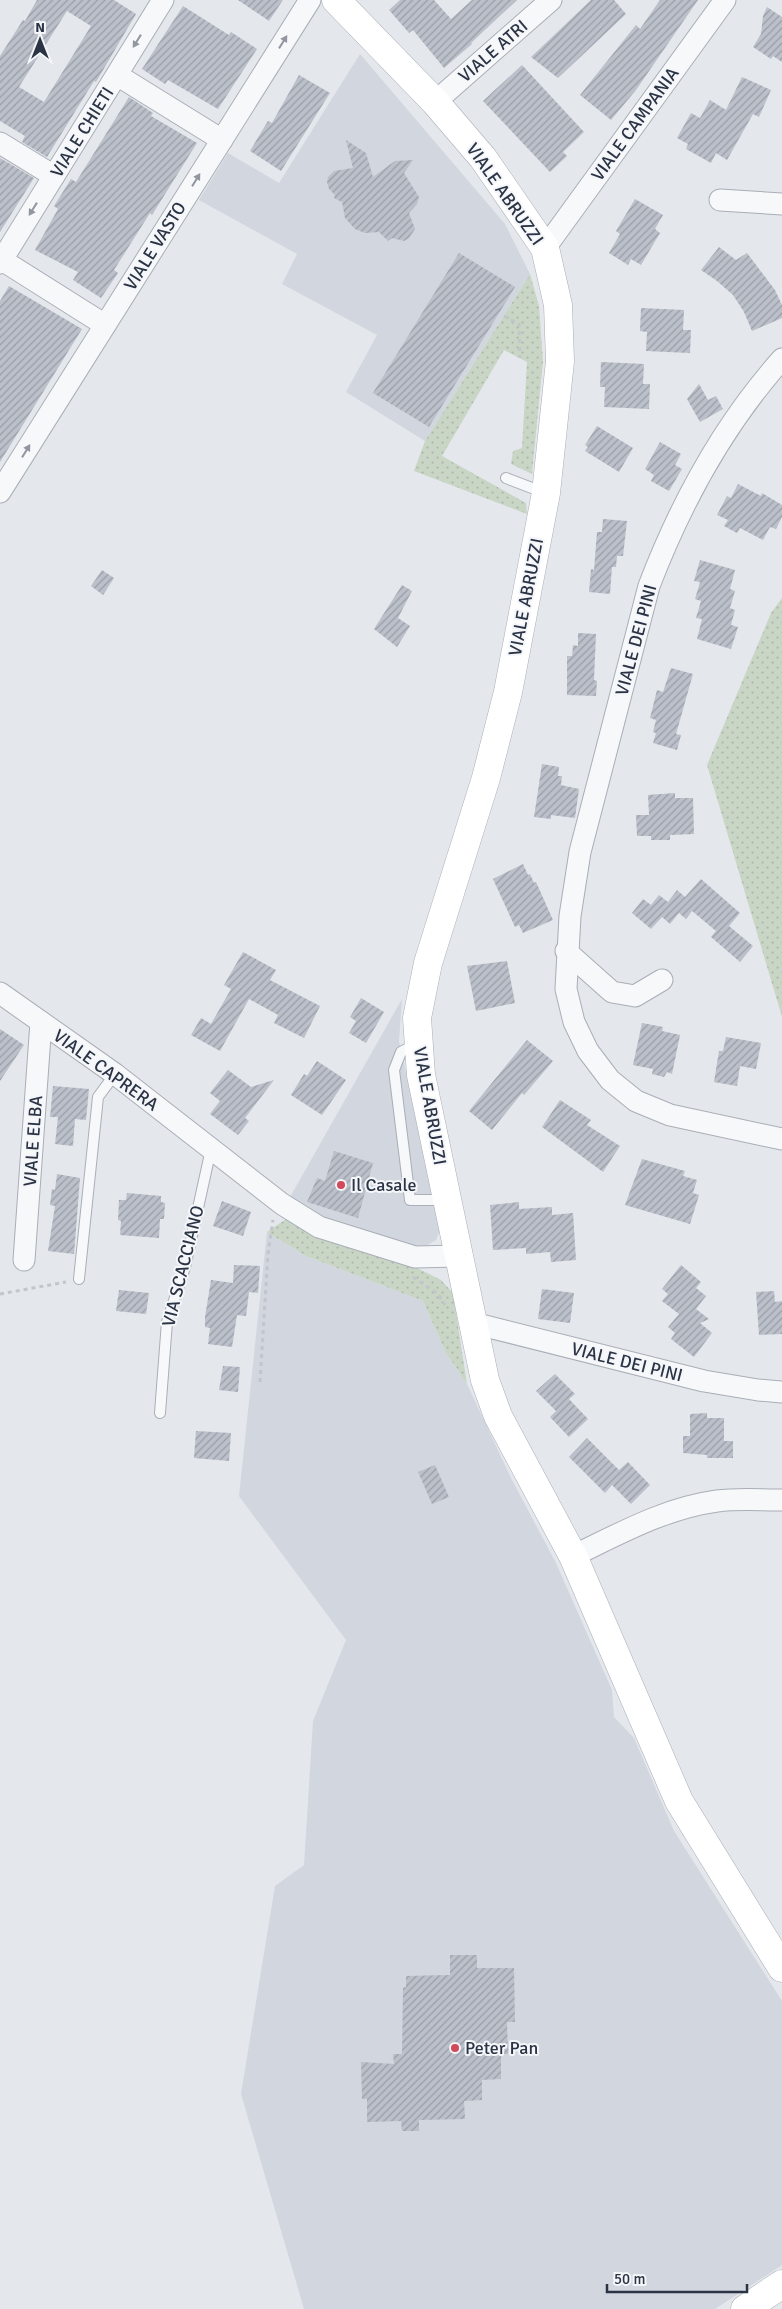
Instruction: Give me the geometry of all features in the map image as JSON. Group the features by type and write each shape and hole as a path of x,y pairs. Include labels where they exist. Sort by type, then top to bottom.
{"street":[{"name":"VIALE CHIETI","path":"1,261 163,0"},
{"name":"VIALE VASTO","path":"0,492 310,0"},
{"name":"VIALE ATRI","path":"435,102 551,0"},
{"name":"VIALE CAMPANIA","path":"544,248 725,0"},
{"name":"VIALE ABRUZZI","path":"346,3 483,158 544,248 558,305 560,361 546,493 508,692 486,778 428,963 417,1018 422,1075 485,1380 498,1416 573,1556 679,1800 782,1968"},
{"path":"117,74 222,140"},
{"path":"0,143 54,176"},
{"path":"720,200 782,204"},
{"path":"1,261 105,325"},
{"name":"VIALE DEI PINI","path":"782,359 723,438 665,544 649,586 580,852 566,951 566,989 574,1022 588,1050 610,1080 636,1101 670,1114 782,1139"},
{"path":"566,951 612,992 635,996 662,980"},
{"name":"VIALE CAPRERA","path":"0,993 115,1074 211,1149 279,1208 319,1227 415,1257 459,1256"},
{"name":"VIALE ELBA","path":"24,1260 41,1022"},
{"name":"VIALE DEI PINI","path":"473,1323 704,1382 782,1392"},
{"path":"573,1556 656,1518 688,1507 718,1501 782,1500"},
{"path":"745,2309 782,2284"}],"lane":[{"path":"506,478 546,493"},
{"path":"419,1043 401,1052 394,1070 410,1200 448,1200"},
{"path":"79,1279 98,1097 115,1074"},
{"name":"VIA SCACCIANO","path":"160,1413 167,1322 185,1267 211,1149"}],"path":[{"path":"504,316 519,324 520,358"},
{"path":"260,1382 268,1254 279,1208"},
{"path":"0,1294 79,1279"}],"shaded area":[{"path":"360,54 505,224 530,274 425,441 346,392 377,335 282,284 297,254 199,200 228,153 279,183"},
{"path":"402,999 399,1041 441,1227 436,1240 426,1246 401,1245 324,1222 289,1199"},
{"path":"267,1232 306,1256 423,1301 446,1353 467,1384 510,1476 556,1563 612,1690 614,1717 634,1738 674,1831 782,2001 782,2265 715,2309 304,2309 241,2094 275,1886 304,1865 313,1721 346,1640 239,1496"}],"green space":[{"path":"530,274 539,306 543,361 532,474 511,464 513,451 522,448 527,362 504,350 442,456 526,503 527,514 414,471 425,441"},
{"path":"782,598 782,1017 707,765 771,613"},
{"path":"286,1219 415,1267 441,1280 453,1293 467,1384 446,1353 423,1301 306,1256 267,1232"}],"building":[{"path":"37,0 114,0 136,14 96,82 94,81 47,157 22,142 25,136 0,121 0,56 23,20 25,21","holes":["67,11 91,26 44,102 19,87"]},
{"path":"238,0 283,0 269,21"},
{"path":"400,0 434,0 451,19 472,0 517,0 472,44 444,68 413,30 409,33 389,10"},
{"path":"591,0 614,0 626,14 558,78 531,57"},
{"path":"660,0 698,0 636,90 611,120 580,95 636,25 640,29"},
{"path":"183,6 229,35 231,32 257,49 218,109 168,80 165,84 142,69"},
{"path":"767,7 782,17 782,62 773,56 771,59 753,47 761,34 763,16"},
{"path":"522,65 584,132 563,152 567,156 550,172 483,101"},
{"path":"299,75 330,93 281,171 250,151 268,121 272,123"},
{"path":"742,77 771,90 759,117 753,114 727,160 716,153 711,163 686,149 688,144 677,138 691,113 700,118 710,100 726,110"},
{"path":"129,97 153,113 151,116 197,143 152,215 150,213 114,270 118,273 101,298 73,280 78,272 35,250 58,209 54,206 71,179 76,182"},
{"path":"346,140 366,153 373,177 395,161 413,160 404,173 419,197 417,204 409,213 415,229 409,238 404,241 392,238 388,241 379,232 365,233 355,229 345,218 342,202 334,198 335,195 329,189 327,182 328,177 334,171 353,168"},
{"path":"0,158 34,178 0,232"},
{"path":"635,199 663,215 655,229 660,233 641,265 631,259 628,265 609,253 620,234 616,231"},
{"path":"719,247 736,260 747,253 775,290 782,305 782,318 752,331 744,312 733,295 701,270"},
{"path":"459,253 515,287 429,427 373,393"},
{"path":"9,286 82,329 0,462 0,301"},
{"path":"641,308 684,310 683,330 691,330 690,353 646,351 647,332 640,331"},
{"path":"601,362 644,364 643,384 650,384 649,409 604,407 605,387 600,387"},
{"path":"699,384 708,400 716,396 723,409 700,422 687,399"},
{"path":"597,426 633,448 619,472 585,451 588,447 585,445"},
{"path":"660,442 681,454 675,465 682,469 669,491 651,481 654,475 645,469"},
{"path":"738,484 761,496 762,493 782,505 782,517 776,529 770,527 763,540 740,528 737,533 724,526 728,520 717,515 727,496 731,498"},
{"path":"603,519 627,521 623,556 617,556 616,567 612,567 610,594 589,592 591,569 594,570 597,532 602,532"},
{"path":"700,560 735,570 730,589 735,591 730,608 735,610 731,625 738,627 731,649 697,639 702,619 696,618 701,601 695,599 700,582 694,581"},
{"path":"102,570 114,578 103,595 91,586"},
{"path":"402,585 412,591 398,618 410,626 397,647 374,629"},
{"path":"578,633 596,634 594,680 597,681 596,696 567,695 567,656 572,656 573,645 578,646"},
{"path":"671,668 693,674 676,734 681,735 677,750 653,743 656,733 653,732 656,720 650,718 657,690 663,692"},
{"path":"542,764 559,767 558,776 562,776 561,785 579,789 575,818 551,815 551,819 534,817"},
{"path":"675,793 675,798 693,798 694,834 670,835 670,840 651,840 651,836 637,836 636,815 649,815 648,795"},
{"path":"523,864 528,875 530,874 534,883 536,882 553,920 523,933 519,925 515,927 493,879"},
{"path":"701,879 740,913 729,926 753,946 740,962 711,937 716,931 692,911 686,919 679,913 670,924 662,917 651,929 632,913 643,899 651,905 659,895 668,902 677,890 685,897"},
{"path":"243,952 276,970 270,980 320,1006 304,1038 274,1023 278,1015 249,999 220,1051 191,1035 201,1018 211,1024 231,989 224,985"},
{"path":"507,961 515,1003 476,1011 467,966"},
{"path":"361,998 384,1012 366,1043 349,1033 356,1021 350,1017"},
{"path":"642,1023 663,1027 662,1031 680,1035 672,1074 667,1072 664,1077 652,1074 653,1069 633,1065"},
{"path":"0,1029 24,1045 0,1081"},
{"path":"726,1037 761,1043 756,1069 740,1066 737,1086 714,1082 719,1051 723,1051"},
{"path":"527,1040 553,1061 524,1095 522,1093 492,1130 469,1111"},
{"path":"317,1061 346,1080 322,1115 291,1095 304,1074 307,1076"},
{"path":"228,1070 251,1087 274,1080 245,1118 249,1121 238,1135 210,1114 220,1101 210,1093"},
{"path":"53,1086 89,1089 86,1120 75,1119 73,1146 55,1144 58,1117 50,1117"},
{"path":"560,1100 591,1120 587,1125 620,1146 603,1172 542,1127"},
{"name":"Il Casale","path":"334,1151 373,1163 358,1218 307,1202 317,1178 325,1181"},
{"path":"642,1159 685,1171 683,1176 697,1180 693,1193 699,1195 690,1224 625,1205"},
{"path":"57,1174 80,1178 74,1254 48,1251 55,1206 50,1205 52,1189 55,1190"},
{"path":"127,1193 161,1196 161,1202 165,1203 164,1219 160,1219 159,1238 120,1235 121,1221 118,1220 119,1200 126,1200"},
{"path":"222,1201 251,1212 243,1236 213,1226"},
{"path":"519,1202 519,1209 552,1207 552,1215 573,1213 576,1260 551,1262 550,1252 526,1254 526,1248 493,1250 490,1205"},
{"path":"234,1265 260,1266 258,1293 249,1292 246,1316 237,1315 232,1347 208,1344 210,1328 205,1327 205,1317 211,1280 233,1283"},
{"path":"681,1265 701,1282 696,1288 706,1296 696,1309 709,1319 700,1323 712,1333 694,1357 671,1339 675,1333 668,1327 679,1314 662,1301 668,1294 662,1289"},
{"path":"542,1289 574,1293 570,1323 538,1319"},
{"path":"119,1290 149,1293 146,1314 116,1311"},
{"path":"774,1291 775,1302 782,1301 782,1334 759,1335 756,1292"},
{"path":"223,1366 240,1367 238,1392 219,1390"},
{"path":"555,1374 575,1394 569,1399 588,1419 569,1437 550,1417 556,1411 536,1391"},
{"path":"707,1413 707,1418 724,1418 724,1441 733,1441 733,1458 707,1458 707,1455 683,1453 683,1436 690,1436 690,1414"},
{"path":"196,1431 231,1433 229,1461 194,1458"},
{"path":"587,1438 619,1470 628,1462 650,1485 631,1504 612,1485 605,1493 569,1457"},
{"path":"435,1465 449,1497 432,1504 418,1472"},
{"name":"Peter Pan","path":"450,1955 477,1955 477,1968 514,1968 515,2022 507,2022 508,2054 501,2054 501,2079 482,2080 482,2100 464,2101 465,2119 419,2120 419,2131 402,2131 401,2121 367,2122 367,2099 362,2099 361,2062 394,2064 393,2054 402,2054 403,1988 406,1987 406,1976 450,1975"}],"place":[{"name":"Il Casale","path":"341,1185"},
{"name":"Peter Pan","path":"455,2048"}]}
